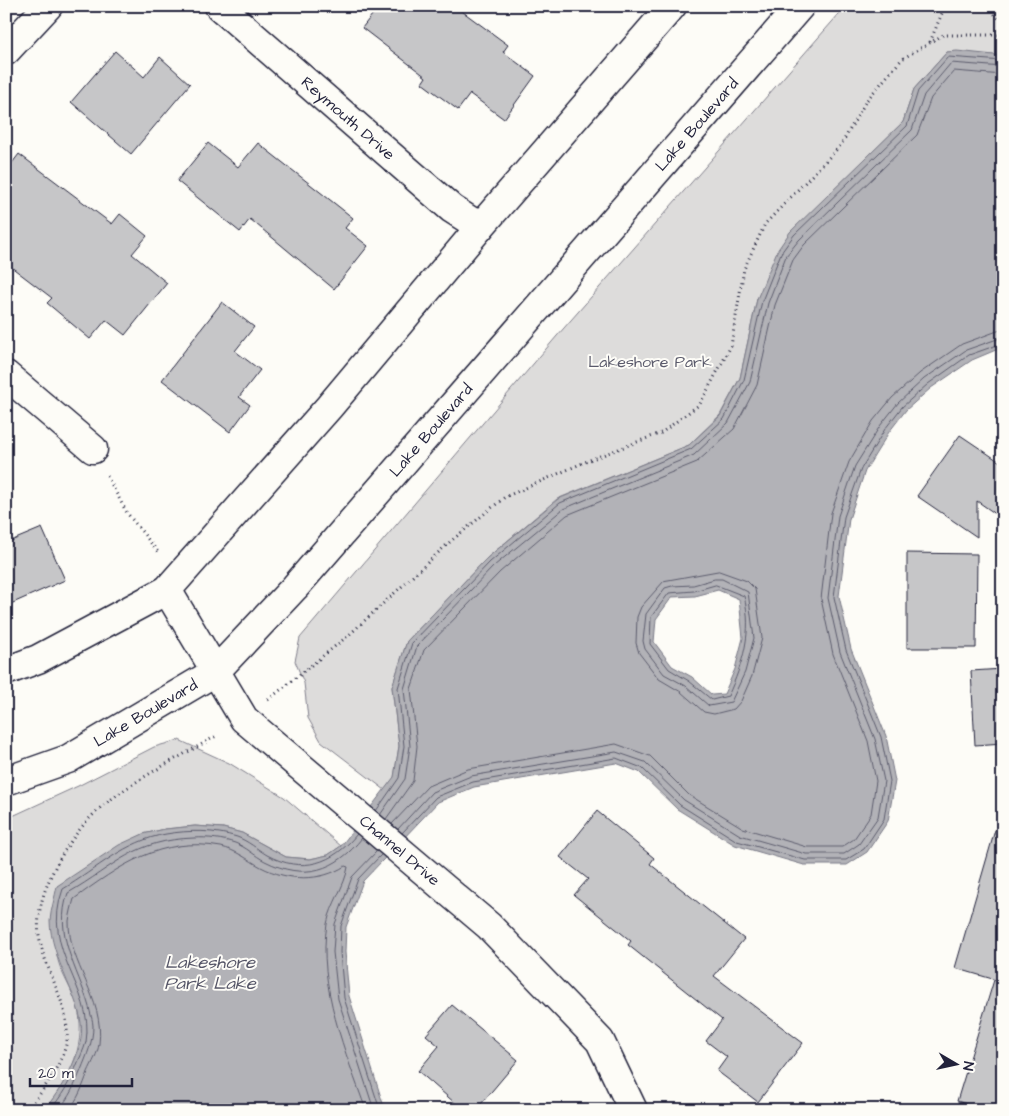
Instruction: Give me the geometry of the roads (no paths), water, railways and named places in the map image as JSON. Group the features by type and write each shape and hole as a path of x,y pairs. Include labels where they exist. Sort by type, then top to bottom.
{"street":[{"path":"6,51 48,6"},
{"name":"Reymouth Drive","path":"219,6 452,209 480,227"},
{"path":"6,671 38,660 167,590 329,407 480,227 672,6"},
{"name":"Lake Boulevard","path":"6,781 68,759 215,672 296,588 800,6"},
{"path":"6,374 92,450"},
{"name":"Channel Drive","path":"167,590 244,719 489,926 600,1041 633,1110"}],"water":[{"name":"Lakeshore Park Lake","path":"957,51 1003,56 1003,347 972,360 931,388 906,410 889,432 865,471 849,519 839,596 851,649 886,736 895,781 888,821 867,852 847,865 804,865 735,845 677,809 639,772 616,763 474,787 438,802 363,881 346,927 345,952 349,996 385,1110 44,1110 70,1070 80,1045 82,1034 78,1011 57,956 51,934 51,912 57,886 119,845 143,834 165,829 195,826 223,828 242,833 286,857 310,859 328,855 341,846 394,777 399,746 392,687 407,641 487,558 558,499 689,445 720,416 740,378 757,299 777,251 790,232 903,122 914,89 947,52","holes":["718,590 739,599 743,638 735,669 724,694 712,695 692,677 672,666 654,642 656,619 672,597 695,596"]}],"park label":[{"name":"Lakeshore Park","path":"650,362"}]}
